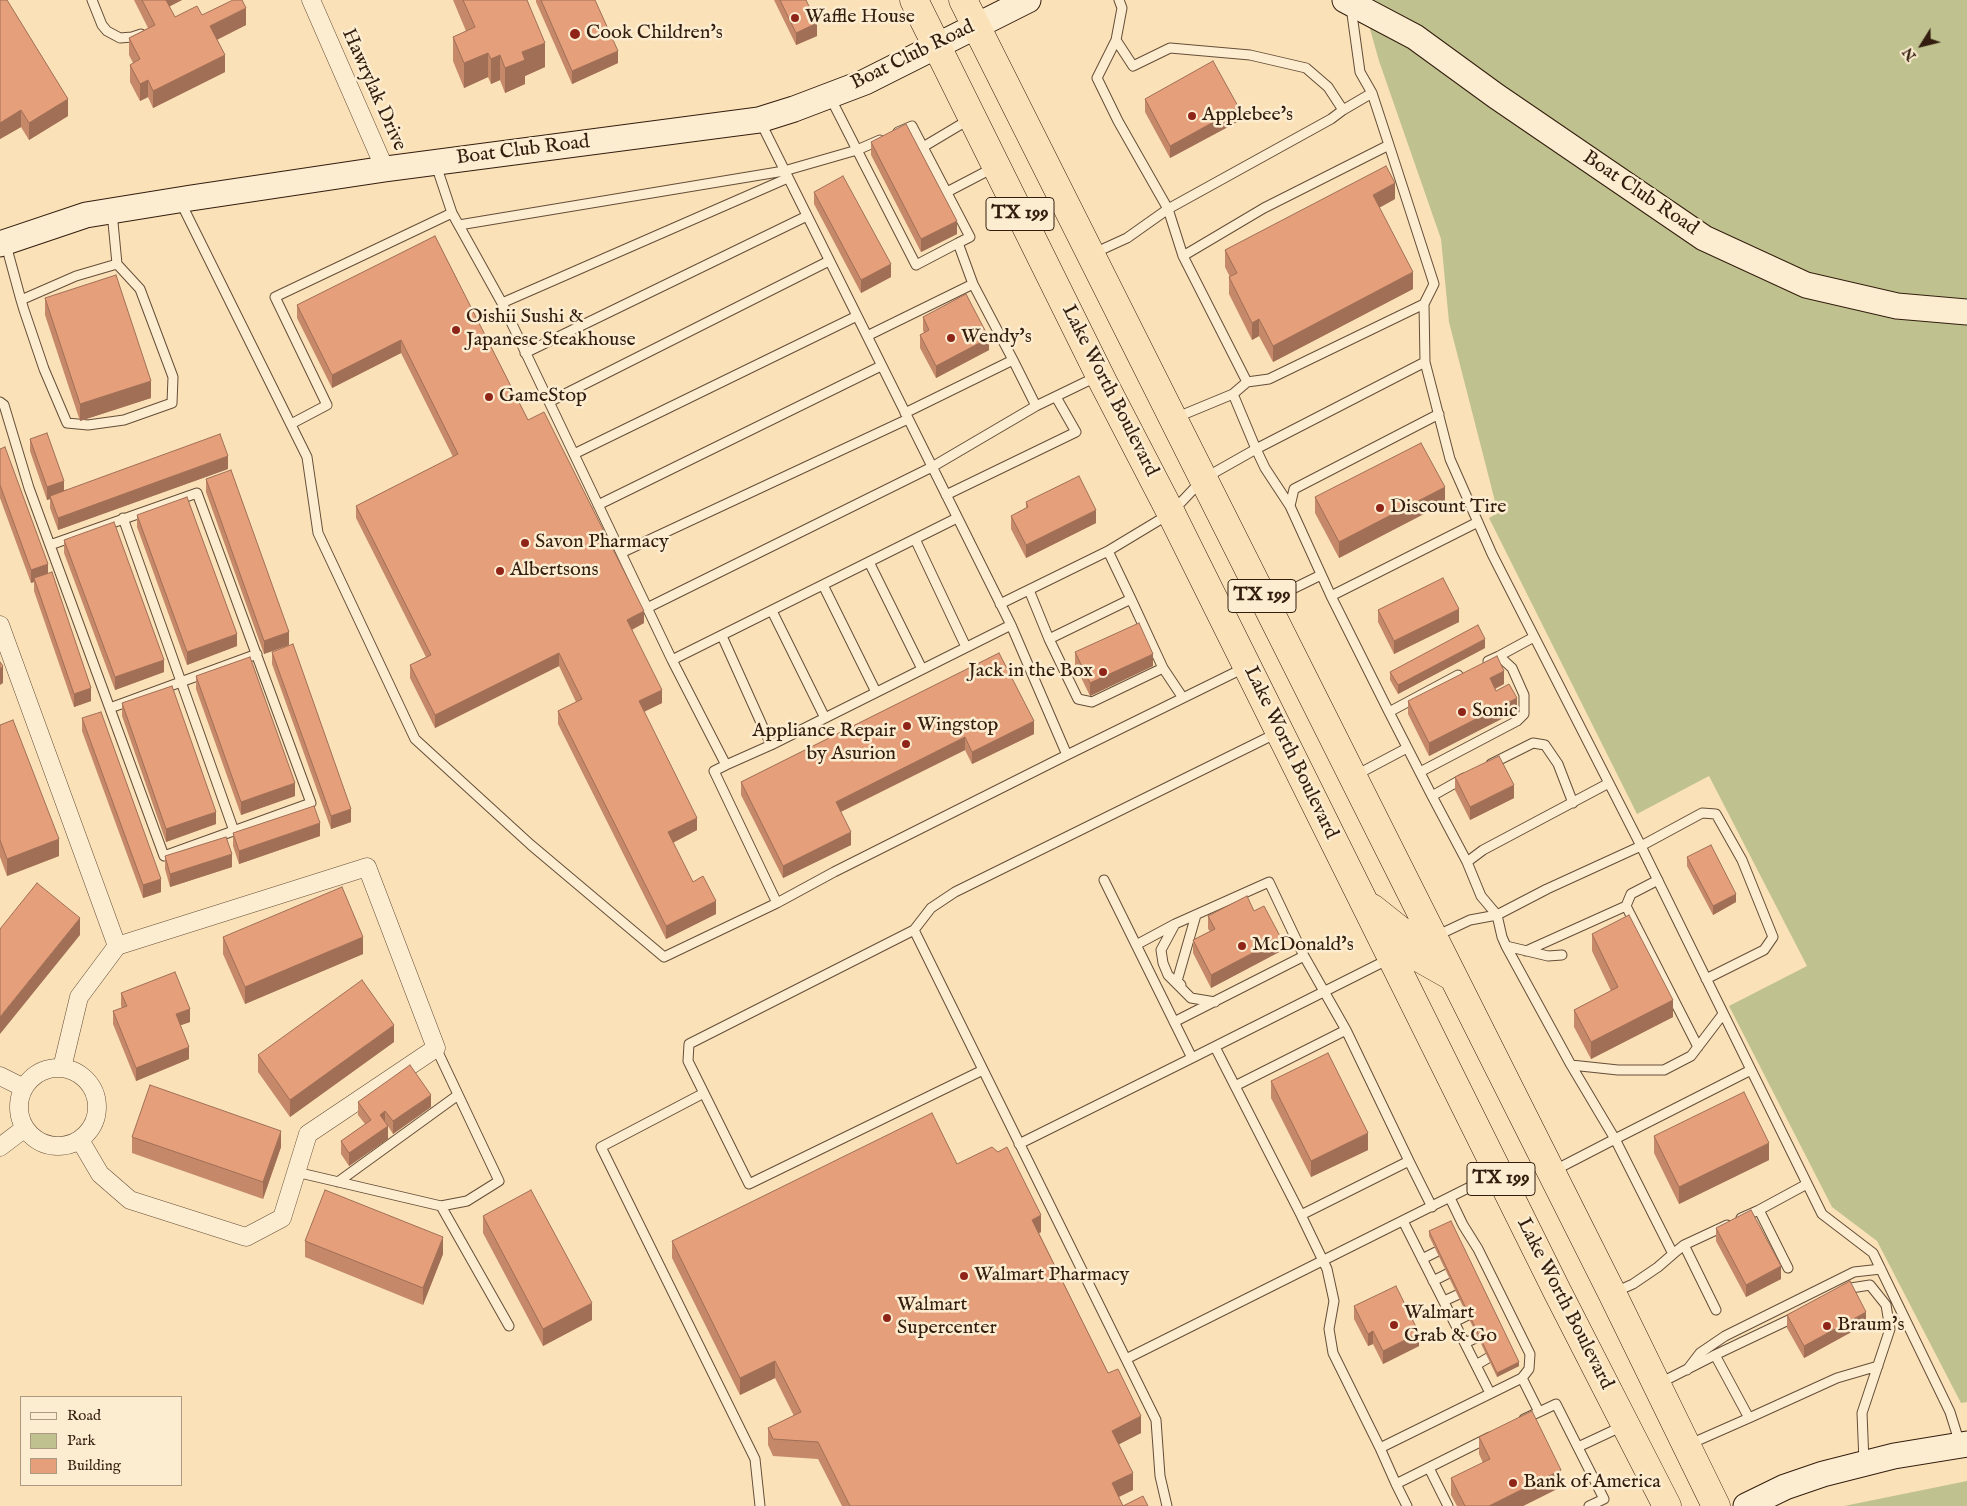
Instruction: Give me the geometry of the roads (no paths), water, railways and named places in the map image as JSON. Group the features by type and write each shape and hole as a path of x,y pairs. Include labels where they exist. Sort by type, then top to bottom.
{"highway":[{"name":"Lake Worth Boulevard","path":"914,0 1498,1173 1668,1506"},
{"name":"TX 199","path":"963,0 1550,1173 1612,1293 1688,1445 1716,1506"},
{"path":"1365,903 1401,931 1414,937 1433,937"},
{"path":"1392,958 1405,954 1416,956 1453,978"}],"main road":[{"name":"Boat Club Road","path":"3,243 86,215 385,169 759,120 865,82 1028,0"},
{"name":"Boat Club Road","path":"1348,1 1415,37 1496,96 1704,238 1806,286 1897,306 1967,312"},
{"path":"1746,1506 1823,1474 1864,1463 1964,1444"}],"street":[{"name":"Hawrylak Drive","path":"311,0 385,169"},
{"path":"0,625 117,946"},
{"path":"62,1068 79,996 117,946 367,866 436,1048 308,1134 282,1218 246,1237 130,1200 100,1174 80,1140"},
{"path":"62,1068 80,1074 90,1084 96,1095 98,1108 95,1120 89,1131 80,1140 68,1145 56,1146 44,1143 25,1128 20,1114 20,1101 24,1088 32,1078 43,1071 62,1068"},
{"path":"0,1076 24,1088"},
{"path":"0,1147 25,1128"}],"lane":[{"path":"92,0 102,25 113,35 127,38 149,30"},
{"path":"1119,0 1122,8 1116,40 1097,78 1118,121 1168,209 1183,256 1247,382"},
{"path":"1348,1 1360,72 1372,93 1434,284 1424,304 1425,362 1450,459 1478,522 1534,637 1658,880 1822,1214 1873,1252 1964,1444"},
{"path":"1116,40 1133,66 1170,48 1250,55 1306,68 1328,87 1343,110"},
{"path":"1091,255 1126,238 1168,209 1331,119 1372,93"},
{"path":"502,303 786,175 857,150 912,126 970,237 916,265 857,150 829,96"},
{"path":"923,147 972,118"},
{"path":"759,120 1000,604 1067,755"},
{"path":"1183,256 1264,208 1389,145"},
{"path":"435,162 452,213 502,303 672,660 726,765"},
{"path":"947,192 996,166"},
{"path":"459,225 786,175"},
{"path":"180,200 307,457 318,533 415,739 531,845 664,957 777,903 834,872 1247,666"},
{"path":"3,243 44,369 67,423 88,425 124,420 172,403 173,378 140,289 117,264 112,211"},
{"path":"291,424 327,406 275,297 452,213"},
{"path":"525,353 807,216"},
{"path":"958,243 973,284 1036,406"},
{"path":"549,402 829,261"},
{"path":"21,300 76,276 117,264"},
{"path":"867,336 973,284"},
{"path":"1174,419 1233,394 1247,382 1269,379 1424,304"},
{"path":"574,454 857,316"},
{"path":"621,554 906,416 1013,360"},
{"path":"1000,604 1108,551 1171,513 1203,478 1425,362"},
{"path":"598,505 881,366"},
{"path":"647,608 932,466 1036,406 1100,374"},
{"path":"1233,394 1265,468 1290,506 1331,596 1407,748 1468,862 1481,896 1497,915 1506,946 1571,1065 1615,1139 1673,1254"},
{"path":"946,495 1076,432 1056,396"},
{"path":"0,402 4,405 28,488 164,856 312,803 197,492 50,545"},
{"path":"1290,506 1294,489 1439,414"},
{"path":"124,518 234,831"},
{"path":"672,660 958,518"},
{"path":"1331,596 1478,522"},
{"path":"915,539 966,647"},
{"path":"1108,551 1163,668 1183,698"},
{"path":"869,562 922,669"},
{"path":"1264,602 1321,575"},
{"path":"823,585 876,692"},
{"path":"1029,590 1049,639 1078,699 1092,702 1163,668"},
{"path":"1049,639 1131,599"},
{"path":"772,611 825,718"},
{"path":"777,903 714,771 771,745 1010,625"},
{"path":"722,636 771,745"},
{"path":"1482,664 1534,637"},
{"path":"110,708 257,654"},
{"path":"1420,772 1517,720 1524,714 1524,695 1512,668 1499,656"},
{"path":"1389,712 1464,673"},
{"path":"983,1070 749,1184 688,1061 689,1044 914,930 931,908 955,892 1280,732"},
{"path":"1432,796 1532,743 1545,745 1558,764 1573,803"},
{"path":"1353,776 1407,748"},
{"path":"1468,862 1483,850 1609,782"},
{"path":"1433,937 1470,920 1497,915 1547,889 1641,846 1702,813 1716,814 1742,860 1773,937 1764,950 1706,979"},
{"path":"1104,880 1192,1058"},
{"path":"1526,951 1626,906 1631,894 1658,880"},
{"path":"1136,945 1175,924 1269,882 1304,956 1346,1030 1432,1207"},
{"path":"1626,906 1698,1047"},
{"path":"1191,998 1177,981 1196,915"},
{"path":"1175,924 1162,950 1163,964 1168,975 1191,998 1215,1002"},
{"path":"914,930 1156,1420 1160,1476 1167,1506"},
{"path":"1506,946 1548,956 1562,955"},
{"path":"1174,1022 1304,956"},
{"path":"1019,1144 1392,958"},
{"path":"1571,1065 1618,1070 1664,1070 1690,1056 1723,1014"},
{"path":"1235,1086 1346,1030"},
{"path":"1215,1047 1327,1268 1334,1301 1329,1329 1333,1353 1407,1506"},
{"path":"296,1172 441,1206 467,1201 500,1181 436,1048"},
{"path":"1550,1173 1751,1070"},
{"path":"704,1093 601,1147 755,1459 760,1506"},
{"path":"338,1182 458,1095"},
{"path":"1301,1215 1409,1161"},
{"path":"1126,1359 1498,1173"},
{"path":"1612,1293 1633,1284 1684,1245 1759,1210 1807,1184"},
{"path":"1380,1448 1522,1378 1529,1369 1530,1354 1520,1343 1450,1198"},
{"path":"441,1206 509,1326"},
{"path":"1759,1210 1788,1268"},
{"path":"1403,1221 1490,1393"},
{"path":"1458,1241 1469,1235"},
{"path":"1684,1245 1716,1310"},
{"path":"1422,1259 1436,1252"},
{"path":"1687,1370 1700,1353 1725,1336 1854,1272 1881,1269"},
{"path":"1433,1280 1447,1274"},
{"path":"1835,1296 1851,1288 1870,1286 1886,1305 1890,1329 1862,1413 1864,1463"},
{"path":"1444,1301 1457,1295"},
{"path":"1657,1384 1804,1312"},
{"path":"1454,1322 1468,1315"},
{"path":"1465,1343 1478,1337"},
{"path":"1715,1355 1749,1418"},
{"path":"1476,1365 1488,1358"},
{"path":"1688,1445 1837,1378 1878,1366"},
{"path":"1522,1378 1539,1412"},
{"path":"1514,1424 1556,1404 1604,1499 1589,1506"},
{"path":"1578,1447 1626,1425"},
{"path":"1396,1484 1497,1433"},
{"path":"1429,1468 1448,1506"}],"place":[{"name":"Waffle House","path":"795,18"},
{"name":"Cook Children's","path":"575,34"},
{"name":"Applebee's","path":"1192,116"},
{"name":"Oishii Sushi & Japanese Steakhouse","path":"456,330"},
{"name":"Wendy's","path":"951,338"},
{"name":"GameStop","path":"489,397"},
{"name":"Discount Tire","path":"1380,508"},
{"name":"Savon Pharmacy","path":"525,543"},
{"name":"Albertsons","path":"500,571"},
{"name":"Jack in the Box","path":"1103,672"},
{"name":"Sonic","path":"1462,712"},
{"name":"Wingstop","path":"907,726"},
{"name":"Appliance Repair by Asurion","path":"906,744"},
{"name":"McDonald's","path":"1242,946"},
{"name":"Walmart Pharmacy","path":"964,1276"},
{"name":"Walmart Supercenter","path":"887,1318"},
{"name":"Walmart Grab & Go","path":"1394,1325"},
{"name":"Braum's","path":"1827,1326"},
{"name":"Bank of America","path":"1513,1483"}]}
